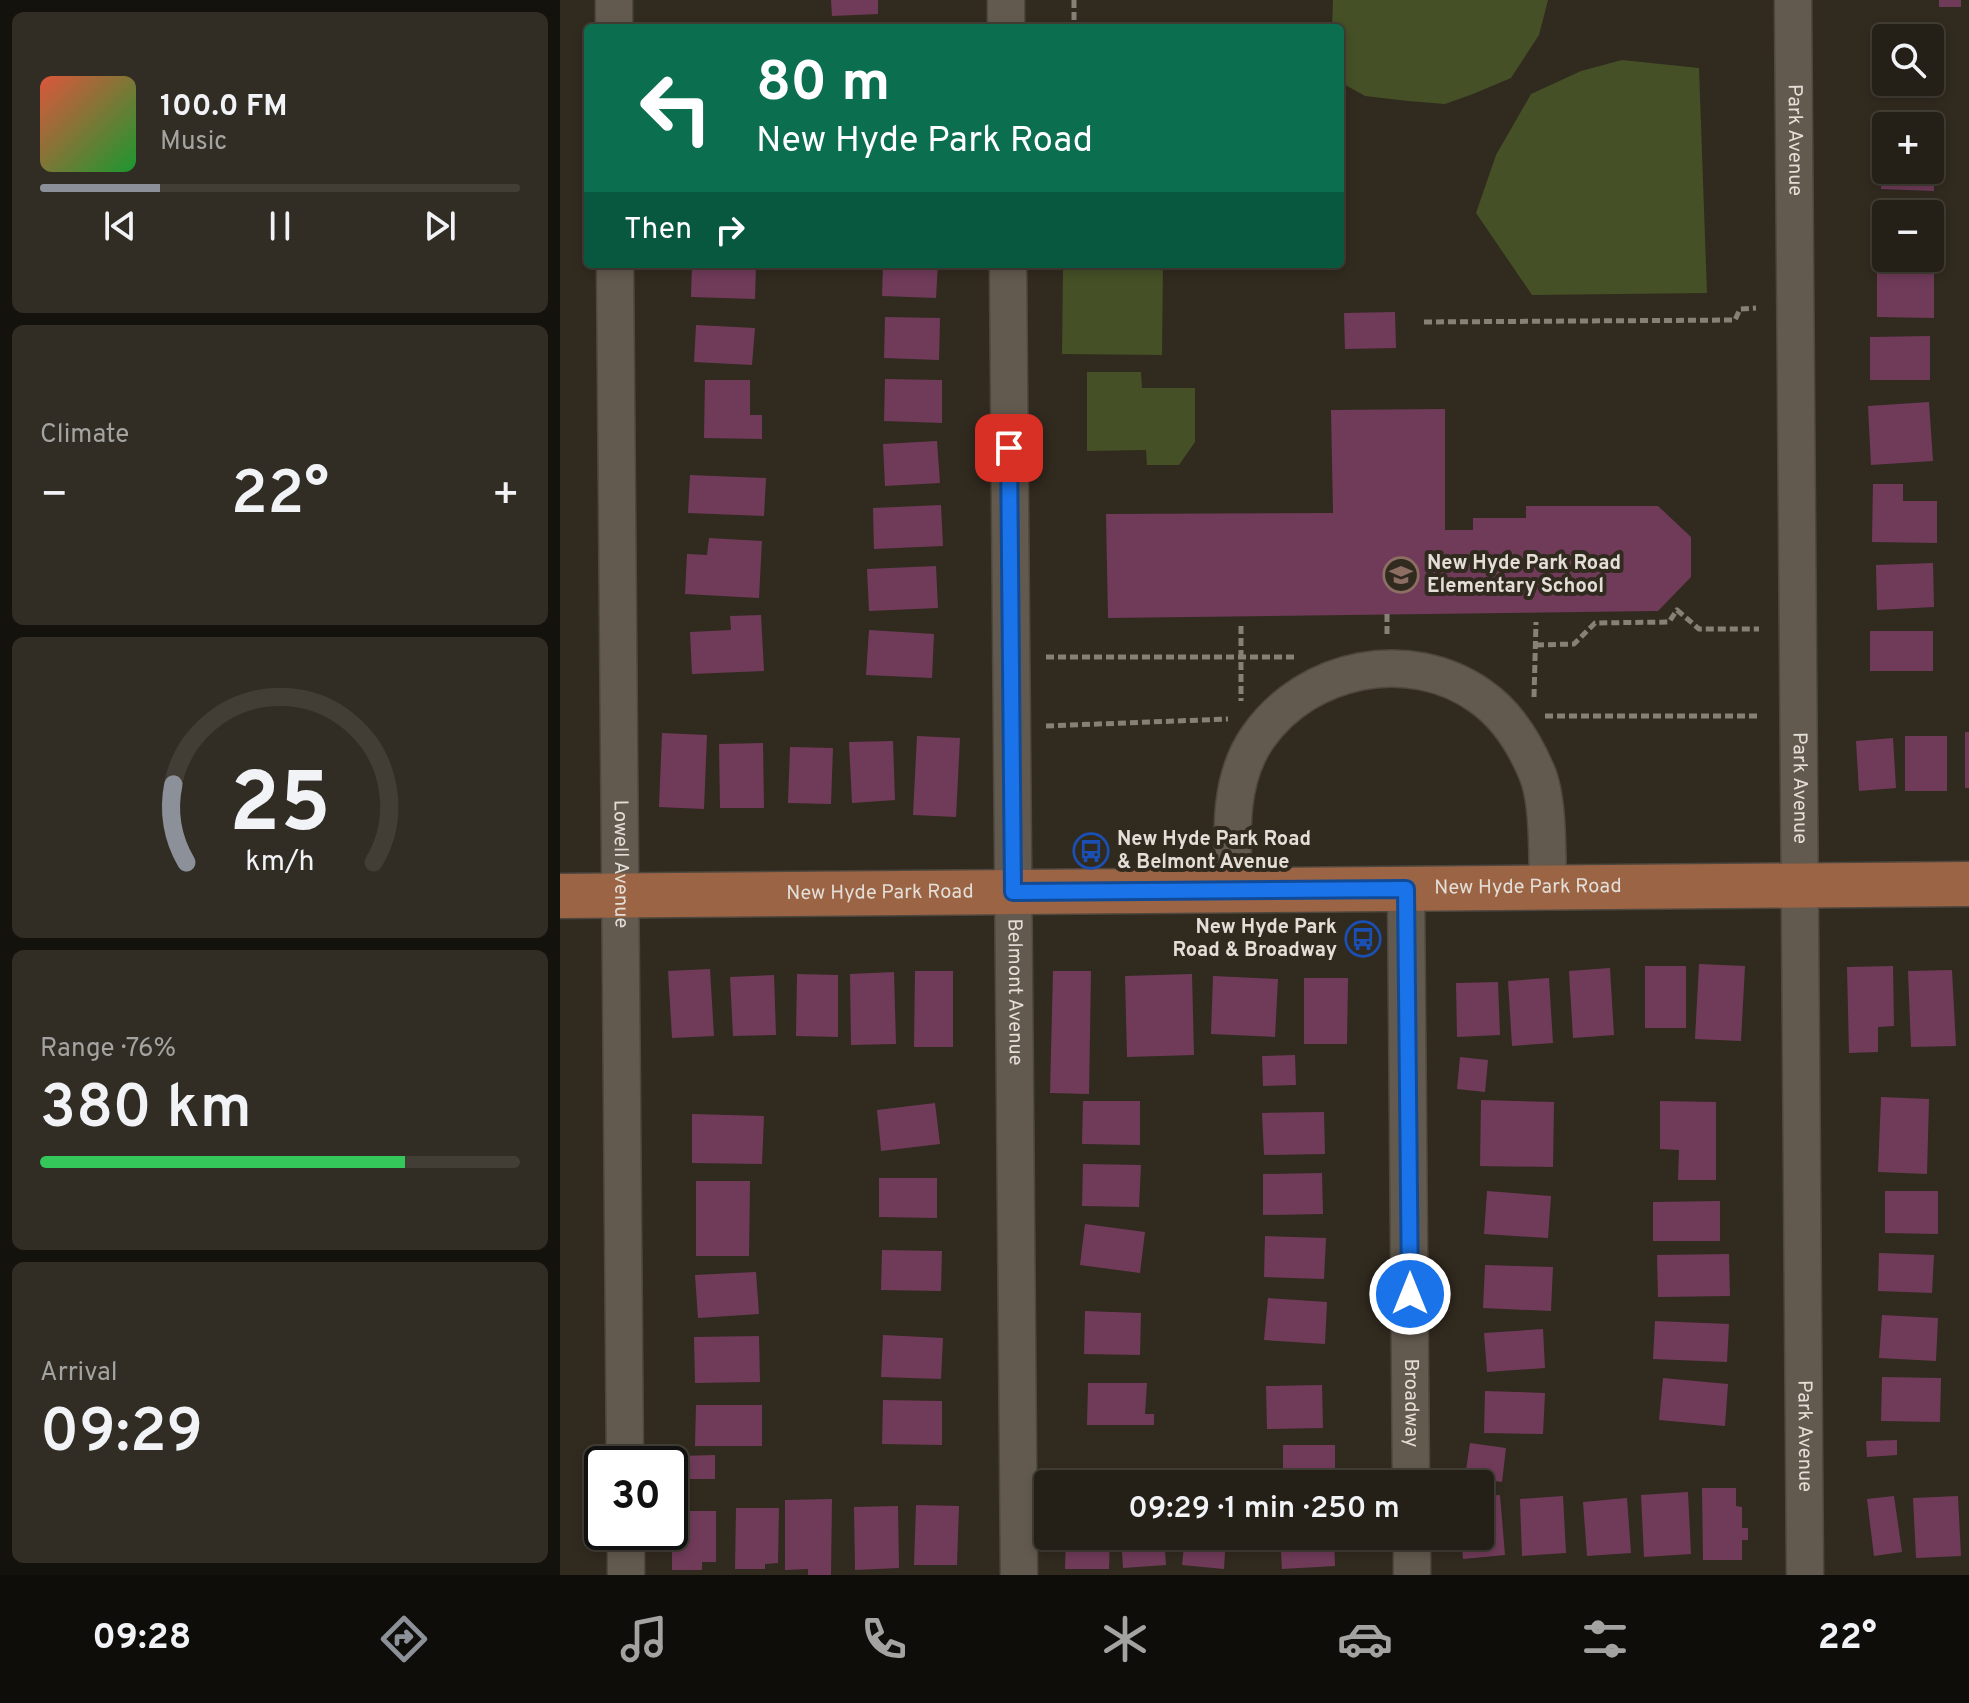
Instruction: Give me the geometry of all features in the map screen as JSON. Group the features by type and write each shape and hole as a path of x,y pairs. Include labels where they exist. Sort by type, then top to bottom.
{"main road":[{"name":"New Hyde Park Road","path":"560,896 1969,884"}],"street":[{"path":"614,0 614,24"},
{"path":"1006,0 1006,24"},
{"name":"Park Avenue","path":"1793,0 1805,1575"},
{"name":"Lowell Avenue","path":"615,268 625,1446"},
{"name":"Belmont Avenue","path":"1008,268 1019,1575"},
{"path":"1234,890 1232,833 1237,783 1258,737 1292,700 1336,676 1386,667 1435,674 1480,696 1516,732 1538,776 1545,824 1548,888"},
{"name":"Broadway","path":"1406,889 1411,1470"},
{"path":"626,1550 626,1575"},
{"path":"1412,1550 1412,1575"}],"path":[{"path":"1074,0 1074,24"},
{"path":"1424,322 1735,320 1740,309 1756,308"},
{"path":"1536,645 1574,644 1595,623 1669,622 1677,610 1699,629 1759,629"},
{"path":"1387,614 1387,642 1390,641"},
{"path":"1534,701 1536,622"},
{"path":"1241,626 1241,703"},
{"path":"1040,656 1309,657"},
{"path":"1533,716 1760,716"},
{"path":"1042,726 1241,718"}],"green space":[{"path":"1333,0 1548,0 1539,35 1511,78 1445,104 1365,96 1344,84 1344,24 1332,24"},
{"path":"1622,60 1699,68 1707,293 1532,295 1476,213 1496,155 1531,94 1581,71"},
{"path":"1063,268 1163,268 1162,355 1062,354"},
{"path":"1087,372 1141,372 1142,388 1195,388 1195,442 1179,465 1147,465 1146,450 1087,451"}],"building":[{"path":"831,0 878,0 878,14 832,16"},
{"path":"1939,0 1961,0 1961,7 1939,7"},
{"path":"1881,184 1934,184 1934,191 1881,189"},
{"path":"692,268 756,268 755,299 691,297"},
{"path":"883,268 938,268 936,298 882,296"},
{"path":"1877,273 1934,273 1934,318 1877,317"},
{"path":"1395,312 1396,348 1345,349 1344,313"},
{"path":"885,317 940,318 939,360 884,358"},
{"path":"696,325 755,328 752,365 694,362"},
{"path":"1930,336 1930,380 1870,380 1870,337"},
{"path":"885,379 942,380 942,423 884,421"},
{"path":"705,380 750,380 750,415 762,415 762,439 704,438"},
{"path":"1929,402 1933,461 1871,465 1868,406"},
{"path":"1445,409 1445,530 1473,530 1473,518 1526,518 1526,506 1658,506 1691,537 1691,577 1658,611 1108,618 1106,514 1333,513 1331,410"},
{"path":"937,441 940,483 885,486 883,444"},
{"path":"690,475 766,478 764,516 688,513"},
{"path":"1873,484 1903,484 1903,501 1937,501 1937,543 1872,542"},
{"path":"941,505 943,546 874,549 873,508"},
{"path":"709,538 762,541 759,598 685,594 687,554 707,555"},
{"path":"1933,563 1934,607 1877,610 1876,565"},
{"path":"936,566 938,608 869,611 867,569"},
{"path":"761,615 764,671 692,674 690,632 731,630 730,616"},
{"path":"869,630 934,634 932,678 866,675"},
{"path":"1870,631 1933,631 1933,671 1870,671"},
{"path":"1965,732 1969,732 1969,788 1965,788"},
{"path":"662,733 707,735 704,809 659,807"},
{"path":"917,736 960,738 956,817 913,815"},
{"path":"1905,736 1947,736 1947,791 1905,791"},
{"path":"1893,738 1896,788 1859,791 1856,741"},
{"path":"893,741 895,800 852,803 849,742"},
{"path":"763,743 764,808 720,808 719,744"},
{"path":"790,747 833,748 831,804 788,803"},
{"path":"1699,964 1745,966 1741,1041 1695,1039"},
{"path":"1645,966 1686,966 1686,1028 1645,1028"},
{"path":"1893,966 1894,1026 1878,1027 1878,1052 1849,1053 1847,967"},
{"path":"1610,968 1614,1035 1573,1038 1569,971"},
{"path":"710,969 714,1036 672,1038 668,971"},
{"path":"1952,970 1956,1046 1911,1047 1908,971"},
{"path":"915,971 953,971 953,1047 914,1047"},
{"path":"1053,971 1091,971 1089,1094 1050,1093"},
{"path":"894,972 896,1044 851,1045 850,974"},
{"path":"797,974 838,975 838,1037 796,1036"},
{"path":"1192,974 1194,1055 1127,1057 1125,976"},
{"path":"774,975 776,1035 733,1036 730,977"},
{"path":"1213,976 1278,979 1275,1037 1211,1034"},
{"path":"1304,978 1348,978 1347,1044 1304,1044"},
{"path":"1549,978 1553,1043 1512,1046 1508,981"},
{"path":"1498,982 1500,1035 1457,1037 1456,983"},
{"path":"1295,1055 1296,1085 1263,1086 1262,1056"},
{"path":"1460,1057 1488,1060 1485,1092 1457,1089"},
{"path":"1881,1097 1929,1099 1927,1174 1878,1172"},
{"path":"1481,1100 1554,1102 1553,1167 1480,1166"},
{"path":"1083,1101 1140,1101 1140,1145 1082,1144"},
{"path":"1660,1101 1716,1102 1716,1180 1678,1180 1679,1150 1660,1149"},
{"path":"935,1103 940,1144 881,1151 877,1110"},
{"path":"1324,1112 1325,1154 1264,1155 1262,1113"},
{"path":"692,1114 764,1116 762,1164 692,1163"},
{"path":"1083,1164 1141,1165 1139,1207 1082,1206"},
{"path":"1322,1173 1323,1214 1263,1215 1263,1174"},
{"path":"879,1178 937,1178 937,1218 879,1217"},
{"path":"696,1181 750,1181 749,1256 696,1256"},
{"path":"1487,1191 1551,1196 1548,1238 1484,1234"},
{"path":"1885,1191 1938,1191 1938,1234 1885,1233"},
{"path":"1720,1201 1720,1241 1653,1241 1653,1202"},
{"path":"1085,1224 1145,1232 1140,1273 1080,1265"},
{"path":"1265,1236 1326,1238 1324,1279 1264,1277"},
{"path":"882,1250 942,1251 941,1291 881,1290"},
{"path":"1879,1253 1934,1255 1932,1293 1878,1291"},
{"path":"1729,1254 1730,1296 1658,1297 1657,1255"},
{"path":"1485,1265 1553,1267 1551,1311 1483,1308"},
{"path":"756,1272 759,1314 698,1318 695,1275"},
{"path":"1268,1298 1327,1302 1325,1344 1264,1340"},
{"path":"1085,1311 1141,1313 1140,1355 1084,1354"},
{"path":"1882,1315 1938,1318 1936,1361 1879,1358"},
{"path":"1655,1321 1729,1324 1727,1362 1653,1359"},
{"path":"1543,1329 1545,1368 1487,1372 1484,1333"},
{"path":"883,1335 943,1338 941,1379 881,1377"},
{"path":"759,1336 760,1382 695,1383 694,1337"},
{"path":"1882,1377 1941,1378 1940,1422 1881,1421"},
{"path":"1663,1378 1728,1384 1725,1426 1659,1420"},
{"path":"1088,1383 1147,1383 1145,1414 1154,1414 1154,1425 1087,1425"},
{"path":"1322,1385 1323,1428 1267,1429 1266,1386"},
{"path":"1485,1391 1545,1393 1543,1434 1484,1433"},
{"path":"883,1400 942,1401 942,1445 882,1444"},
{"path":"696,1405 762,1405 762,1446 695,1446"},
{"path":"1897,1440 1897,1455 1867,1457 1866,1441"},
{"path":"1470,1443 1506,1448 1502,1482 1494,1481 1494,1470 1466,1470"},
{"path":"1283,1445 1335,1445 1335,1470 1283,1470"},
{"path":"715,1455 715,1479 688,1479 688,1456"},
{"path":"1702,1488 1736,1488 1736,1506 1742,1507 1742,1528 1748,1528 1748,1540 1742,1540 1742,1560 1703,1560"},
{"path":"1688,1492 1691,1554 1644,1557 1641,1495"},
{"path":"1494,1495 1500,1495 1505,1555 1463,1559 1462,1550 1494,1550"},
{"path":"1563,1496 1566,1553 1522,1556 1520,1499"},
{"path":"1894,1496 1902,1552 1874,1556 1867,1499"},
{"path":"1958,1496 1961,1556 1916,1558 1913,1498"},
{"path":"1627,1498 1631,1553 1587,1556 1583,1502"},
{"path":"832,1499 831,1575 808,1575 808,1569 785,1570 785,1500"},
{"path":"916,1505 959,1506 957,1565 914,1565"},
{"path":"898,1506 899,1568 855,1570 854,1507"},
{"path":"736,1508 779,1508 778,1563 765,1564 765,1569 735,1569"},
{"path":"688,1511 716,1511 716,1562 702,1562 702,1570 672,1570 672,1550 688,1550"},
{"path":"1066,1550 1110,1550 1109,1569 1065,1569"},
{"path":"1122,1550 1165,1550 1166,1565 1123,1568"},
{"path":"1184,1550 1225,1550 1224,1569 1182,1565"},
{"path":"1281,1550 1334,1550 1335,1566 1282,1569"}],"place":[{"name":"New Hyde Park Road Elementary School","path":"1401,575"},
{"name":"New Hyde Park Road & Belmont Avenue","path":"1091,851"},
{"name":"New Hyde Park Road & Broadway","path":"1363,939"}],"route":[{"path":"1009,448 1013,892 1406,889 1410,1294"}]}
